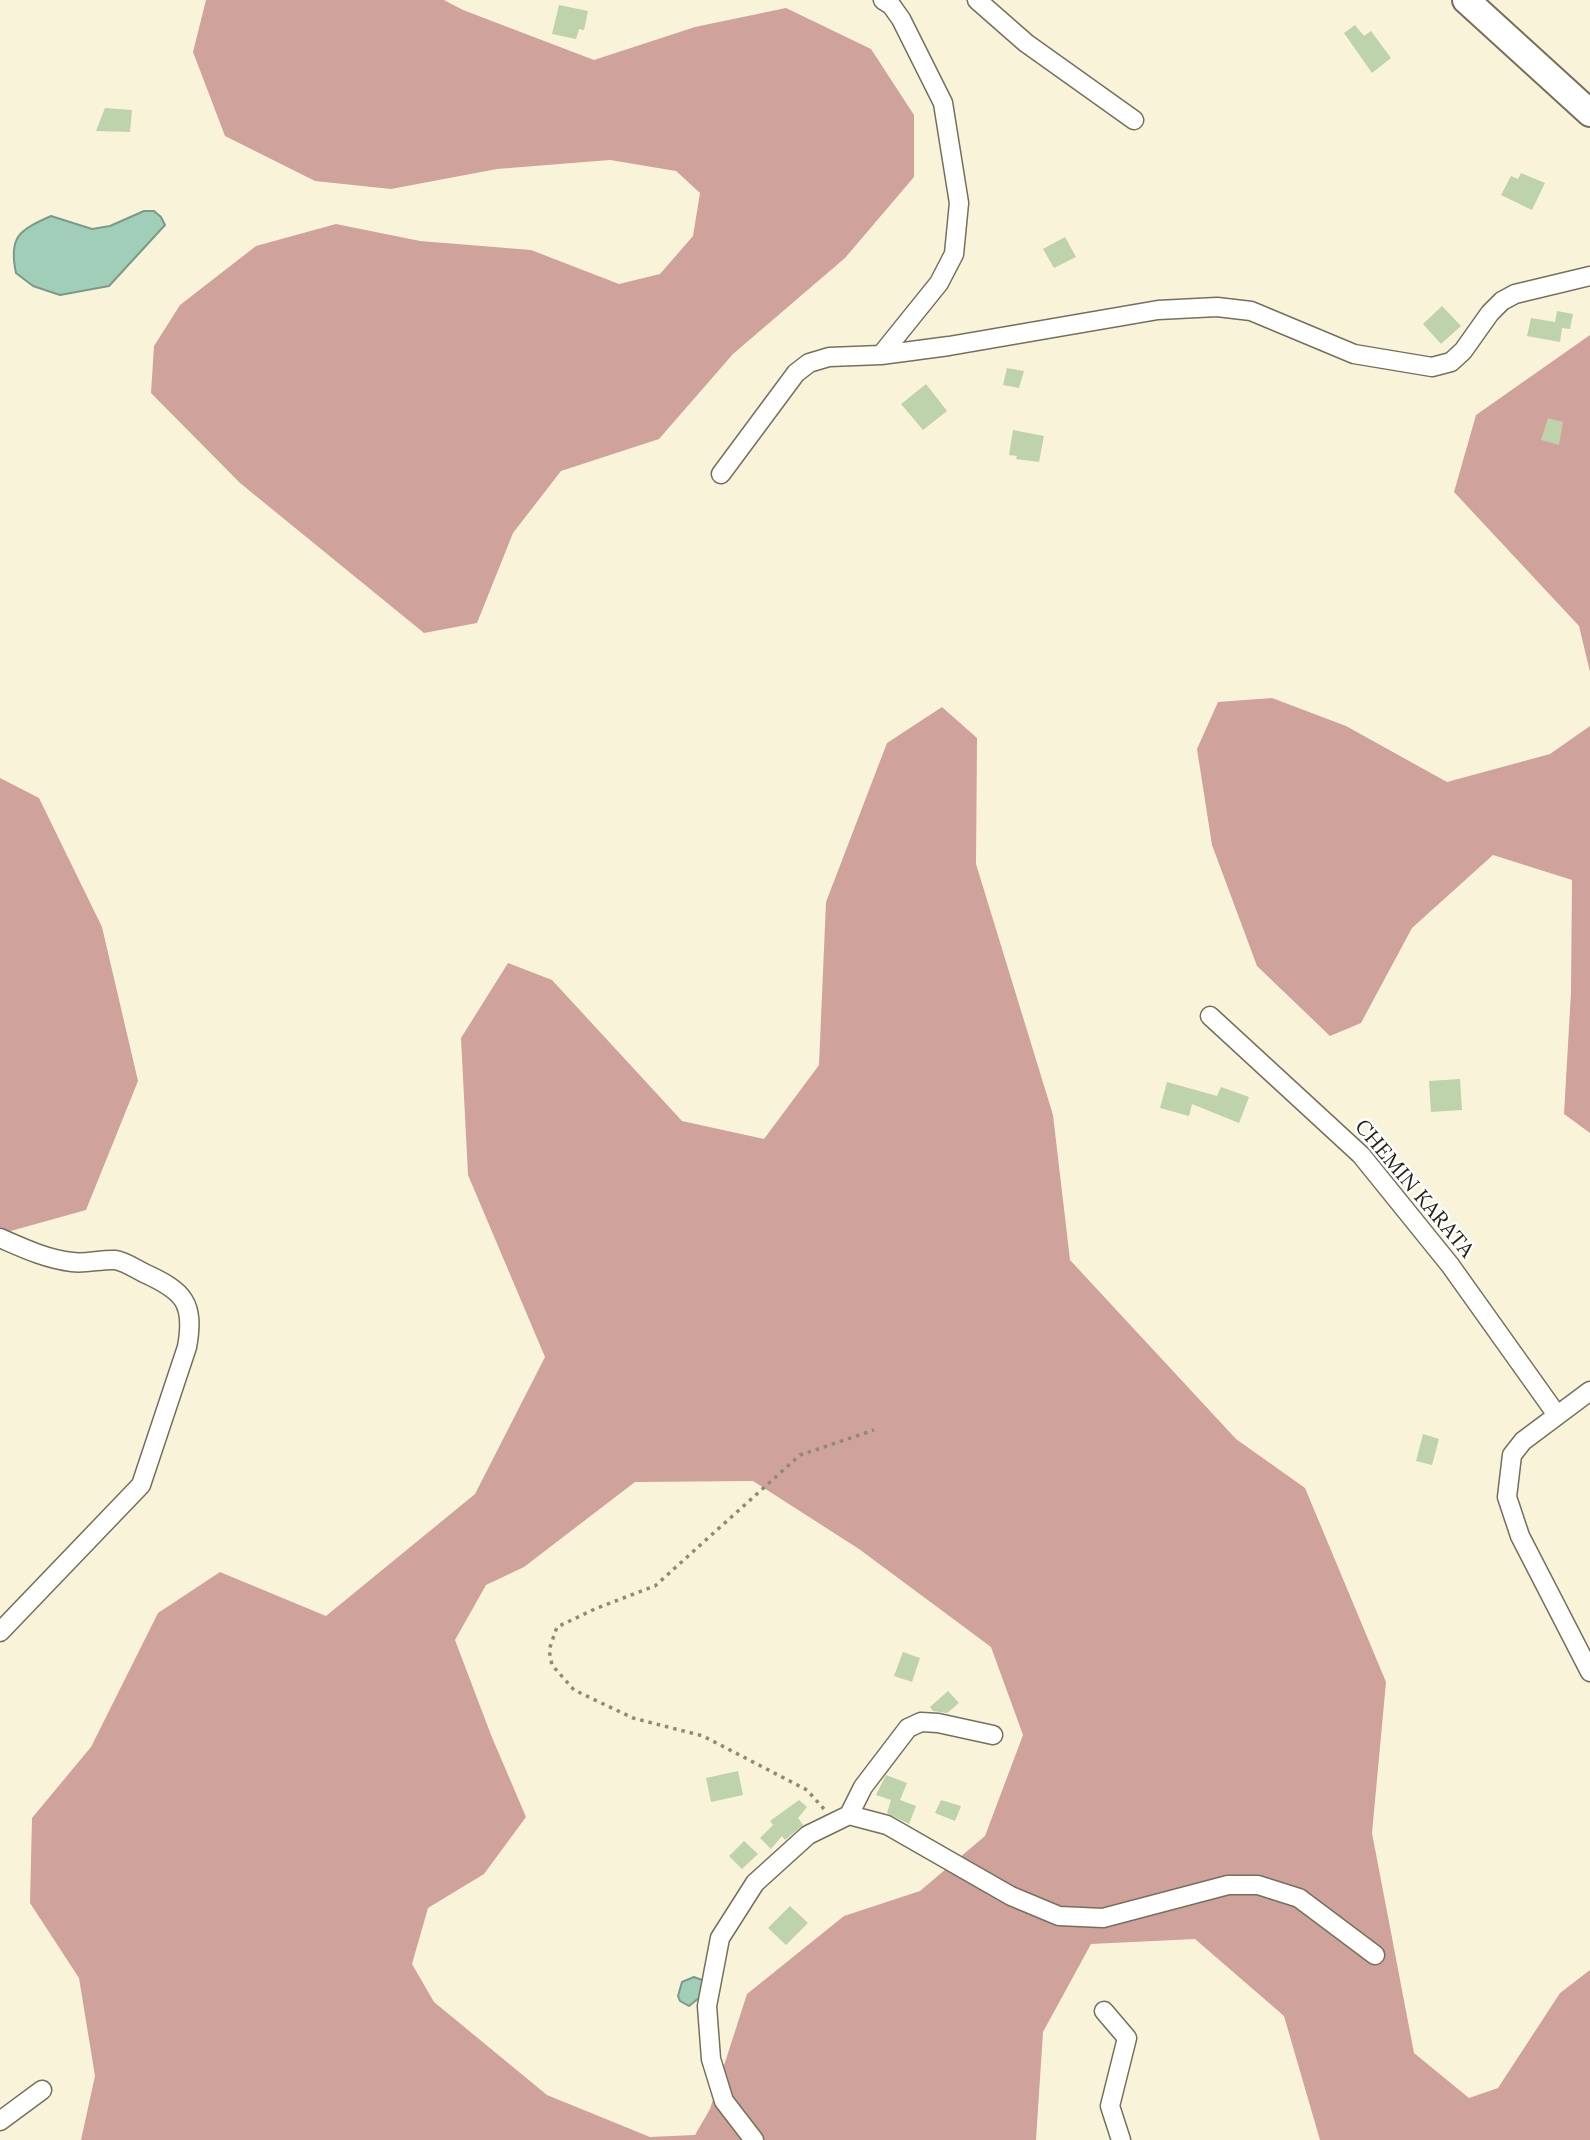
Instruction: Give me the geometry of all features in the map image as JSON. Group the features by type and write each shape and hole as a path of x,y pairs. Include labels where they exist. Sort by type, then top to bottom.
{"street":[{"path":"977,0 1026,43 1133,120"},
{"path":"1466,0 1590,113"},
{"path":"881,355 939,283 954,254 959,203 943,103 890,2"},
{"path":"721,474 796,373 809,363 829,357 881,355 1158,310 1217,307 1251,310 1354,354 1432,367 1451,362 1463,351 1502,301 1515,294 1590,276"},
{"name":"CHEMIN KARATA","path":"1210,1016 1361,1155 1450,1265 1557,1415"},
{"path":"0,1238 48,1258 92,1263 115,1260 153,1277 173,1288 186,1300 191,1325 187,1347 141,1485 0,1632"},
{"path":"1590,1391 1523,1441 1512,1455 1507,1497 1520,1536 1590,1672"},
{"path":"754,2140 724,2101 711,2059 707,2006 720,1938 755,1883 808,1835 842,1818 908,1728 921,1722 938,1723 993,1735"},
{"path":"842,1818 887,1825 1012,1896 1059,1916 1103,1918 1228,1885 1258,1885 1299,1898 1375,1955"},
{"path":"1104,2011 1127,2038 1110,2106 1121,2140"},
{"path":"0,2121 42,2090"}],"path":[{"path":"842,1818 807,1790 703,1736 633,1718 574,1690 552,1665 549,1650 557,1627 655,1586 800,1455 874,1430"}],"shaded area":[{"path":"206,0 444,0 463,10 594,60 695,27 786,8 871,49 914,115 914,177 845,258 733,354 659,439 561,471 513,533 477,623 424,633 240,483 151,393 154,346 180,305 256,246 336,224 420,241 531,250 619,284 660,274 693,236 700,193 676,171 610,160 497,169 391,189 315,181 225,136 193,52"},
{"path":"144,211 154,211 165,225 109,286 60,295 33,286 16,273 15,242 24,230 40,221 51,216 92,229 110,226"},
{"path":"1590,335 1590,672 1579,626 1454,492 1476,415"},
{"path":"1272,698 1346,726 1447,782 1550,754 1590,726 1590,1133 1564,1114 1571,992 1572,880 1493,855 1412,928 1361,1023 1330,1036 1257,966 1212,845 1197,749 1218,702"},
{"path":"942,707 977,738 976,864 1053,1115 1070,1260 1236,1439 1305,1488 1386,1682 1372,1833 1414,2053 1469,2098 1498,2088 1560,1993 1590,1970 1590,2140 1320,2140 1284,2016 1195,1939 1091,1944 1043,2032 1036,2140 81,2140 95,2076 79,1978 30,1903 32,1818 91,1747 158,1613 220,1572 326,1616 475,1494 545,1357 468,1175 461,1038 508,963 552,980 682,1121 764,1139 819,1065 826,902 887,743","holes":["753,1481 859,1549 991,1647 1023,1735 985,1836 920,1891 844,1916 747,1994 710,2109 695,2135 650,2137 547,2095 434,2002 412,1964 428,1908 484,1874 526,1817 455,1640 486,1585 524,1567 635,1482"]},
{"path":"0,778 39,798 102,927 138,1081 86,1210 0,1234"},
{"path":"694,1977 702,1980 708,1987 704,1994 689,2006 680,2001 678,1996 682,1982"}],"building":[{"path":"559,5 588,11 584,30 579,29 576,39 552,34"},
{"path":"1355,25 1364,36 1371,31 1391,58 1372,73 1344,33"},
{"path":"105,108 132,110 130,132 96,131"},
{"path":"1521,173 1545,183 1532,210 1501,195 1511,176 1518,179"},
{"path":"1065,237 1076,257 1054,268 1043,249"},
{"path":"1442,306 1461,326 1441,344 1423,324"},
{"path":"1557,311 1573,314 1570,329 1562,328 1560,342 1527,336 1531,318 1555,322"},
{"path":"1007,368 1024,371 1019,388 1003,385"},
{"path":"926,384 947,411 923,430 901,404"},
{"path":"1548,418 1563,422 1559,445 1541,440"},
{"path":"1013,430 1044,436 1039,462 1016,459 1017,456 1009,455"},
{"path":"1460,1079 1462,1110 1431,1112 1429,1081"},
{"path":"1167,1082 1217,1096 1221,1087 1249,1097 1239,1123 1192,1104 1189,1116 1160,1108"},
{"path":"1423,1434 1439,1439 1432,1465 1416,1461"},
{"path":"903,1652 920,1658 912,1682 894,1676"},
{"path":"948,1691 959,1703 947,1713 933,1711 930,1707"},
{"path":"738,1771 743,1795 711,1802 706,1778"},
{"path":"886,1775 907,1783 900,1800 916,1806 909,1824 887,1813 891,1800 876,1795"},
{"path":"799,1800 807,1807 798,1818 803,1825 785,1840 782,1836 771,1849 760,1838 773,1825 770,1821"},
{"path":"941,1800 961,1806 955,1821 935,1813"},
{"path":"744,1841 758,1854 742,1869 729,1856"},
{"path":"790,1906 808,1923 786,1945 768,1928"}]}
